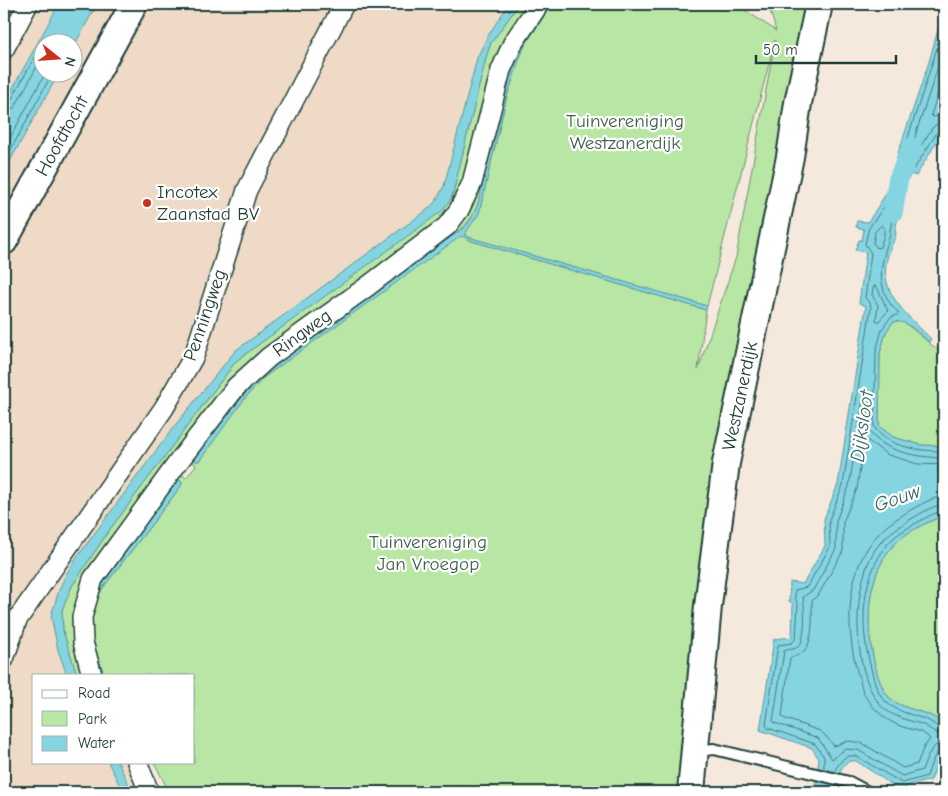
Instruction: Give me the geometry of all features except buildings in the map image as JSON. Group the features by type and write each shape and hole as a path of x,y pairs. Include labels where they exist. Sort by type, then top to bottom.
{"street":[{"path":"4,49 28,4"},
{"name":"Hoofdtocht","path":"4,241 134,4"},
{"name":"Penningweg","path":"4,659 16,620 164,408 194,356 247,190 344,4"},
{"name":"Ringweg","path":"92,674 83,642 82,617 94,579 179,461 236,387 269,357 447,226 459,210 472,183 501,70 513,43 538,4"},
{"name":"Westzanerdijk","path":"691,792 708,606 726,463 790,157 800,94 819,4"},
{"path":"138,764 149,792"}],"lane":[{"path":"694,751 714,749 849,782 868,792"}],"shaded area":[{"path":"4,4 534,4 448,215 182,452 98,674 32,674 32,764 133,764 144,792 4,792"}],"green space":[{"path":"519,4 532,4 468,180 450,217 273,348 91,576 87,674 77,674 63,631 62,610 72,586 108,532 236,361 442,210 452,197 491,43"},
{"name":"Tuinvereniging Jan Vroegop","path":"543,4 547,4 520,45 516,56 502,99 478,204 469,221 454,235 266,370 239,400 194,458 199,461 245,398 263,378 461,235 472,241 706,310 698,370 736,257 775,40 707,306 468,237 465,232 479,213 506,100 519,60 525,45 552,4 736,4 776,31 770,10 754,4 806,4 786,97 745,344 712,479 701,560 680,792 169,792 155,764 195,764 195,674 105,674 91,632 91,618 102,589 181,486 180,480 176,481 102,581 97,593 90,616 89,639 91,651 100,674 98,674 91,656 88,639 89,609 94,595 110,566 178,472 186,478 196,465 188,458 249,380 283,353 444,236 466,211 478,183 505,71 522,37"},
{"path":"893,322 905,323 944,355 944,446 921,445 893,437 879,426 880,353 886,332"},
{"path":"944,515 944,727 939,721 925,713 902,706 886,694 880,682 872,652 869,607 871,593 880,565 893,545 906,534"}],"water":[{"path":"59,4 97,4 82,32 44,32"},
{"path":"509,4 519,4 491,43 487,54 452,197 442,211 236,361 108,532 72,586 62,610 63,631 77,674 67,674 58,650 51,616 66,574 173,428 235,351 427,210 436,201 444,186 477,58 487,37"},
{"path":"547,4 552,4 525,45 519,60 506,100 479,213 465,234 468,237 707,306 706,310 472,241 461,236 263,378 245,398 199,461 195,461 194,458 259,376 465,227 478,204 502,99 516,56"},
{"path":"943,4 944,130 916,176 896,169 897,156 928,65 943,12"},
{"path":"32,53 32,82 54,82 4,172 4,104"},
{"name":"Gouw","path":"892,184 904,187 901,195 903,198 897,210 896,234 886,264 888,286 893,297 907,315 931,339 929,342 908,325 898,322 893,322 886,332 880,353 879,426 893,437 921,445 944,446 944,515 906,534 893,545 880,565 871,592 869,607 870,637 876,669 886,693 901,705 927,714 940,721 945,729 944,753 940,756 931,780 907,786 903,792 856,761 851,761 844,765 835,786 846,789 847,792 807,792 812,790 816,782 819,759 812,748 760,730 774,639 792,637 793,604 789,601 790,582 803,584 825,546 824,519 838,484 866,306 859,303 866,252 855,250 859,240 862,240 864,229 856,227 857,221 868,222"},
{"path":"179,480 182,483 181,486 102,589 95,603 91,618 91,632 105,674 101,674 92,651 89,628 90,617 97,593 102,581 176,481"},
{"path":"109,764 119,764 132,792 123,792"}],"waterway":[{"name":"Dijksloot","path":"893,212 898,180 912,147"}],"place":[{"name":"Incotex Zaanstad BV","path":"147,203"}],"park label":[{"name":"Tuinvereniging Westzanerdijk","path":"625,132"}]}
